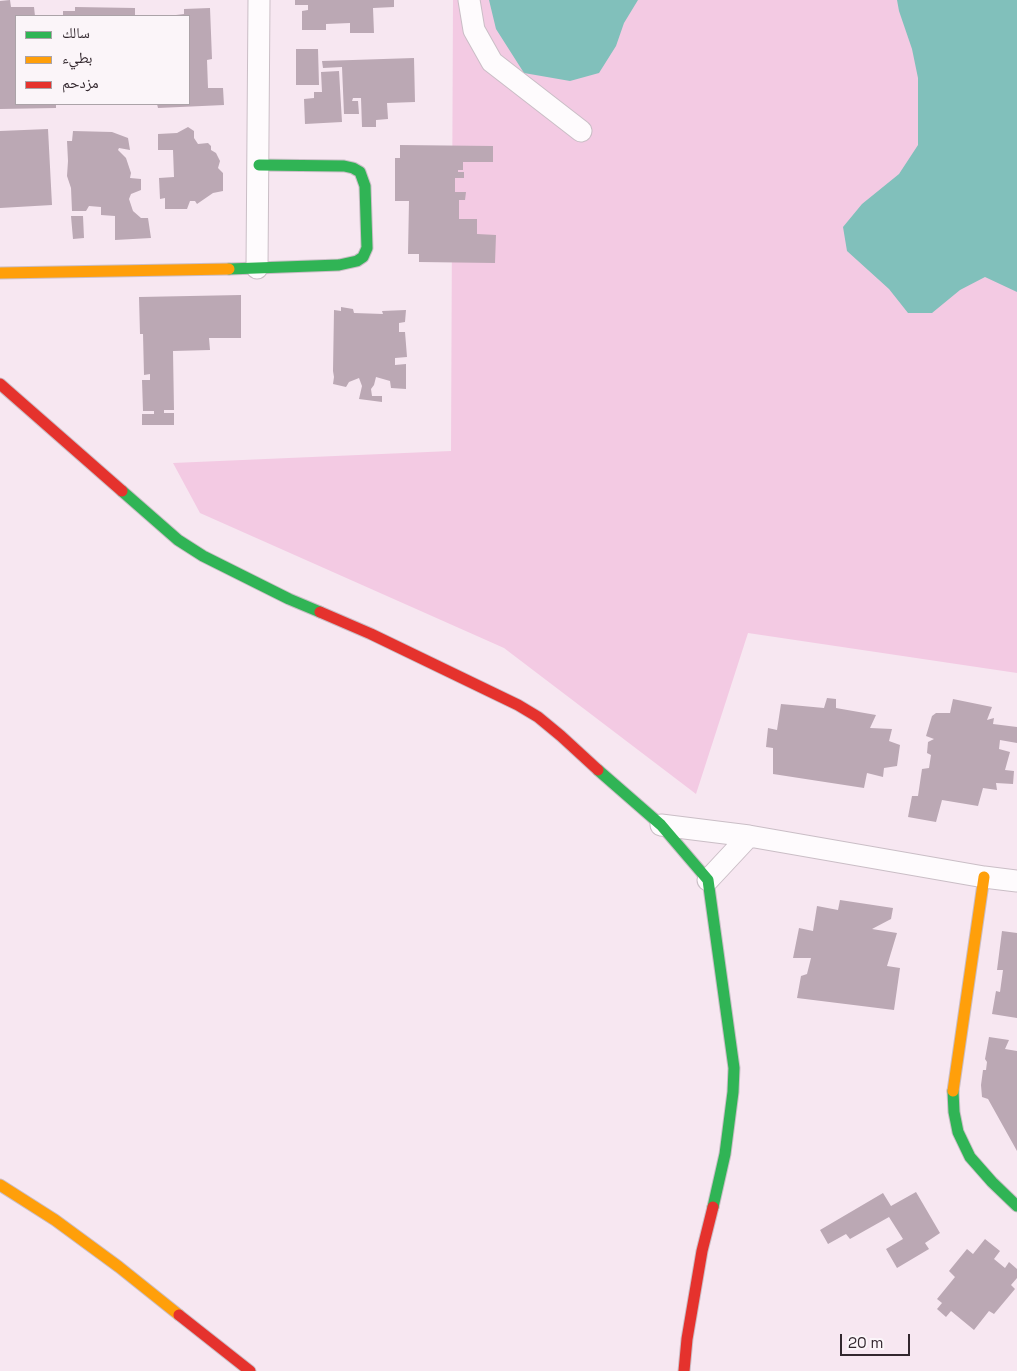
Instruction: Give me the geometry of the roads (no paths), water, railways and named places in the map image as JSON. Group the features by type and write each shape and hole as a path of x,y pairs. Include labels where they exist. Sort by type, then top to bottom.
{"street":[{"path":"257,268 260,0"},
{"path":"469,0 474,30 492,62 581,131"},
{"path":"0,272 257,268 350,264 357,262 363,257 367,248 365,186 360,172 344,166 259,165"},
{"path":"0,384 178,540 203,556 289,599 371,634 518,705 538,717 662,825 708,880 734,1068 733,1092 724,1154 702,1251 686,1340 684,1371"},
{"path":"662,825 749,836 984,877 1017,881"},
{"path":"708,880 749,836"},
{"path":"984,877 953,1093 954,1112 958,1132 970,1157 1017,1206"},
{"path":"0,1184 55,1220 103,1255 250,1371"}]}
